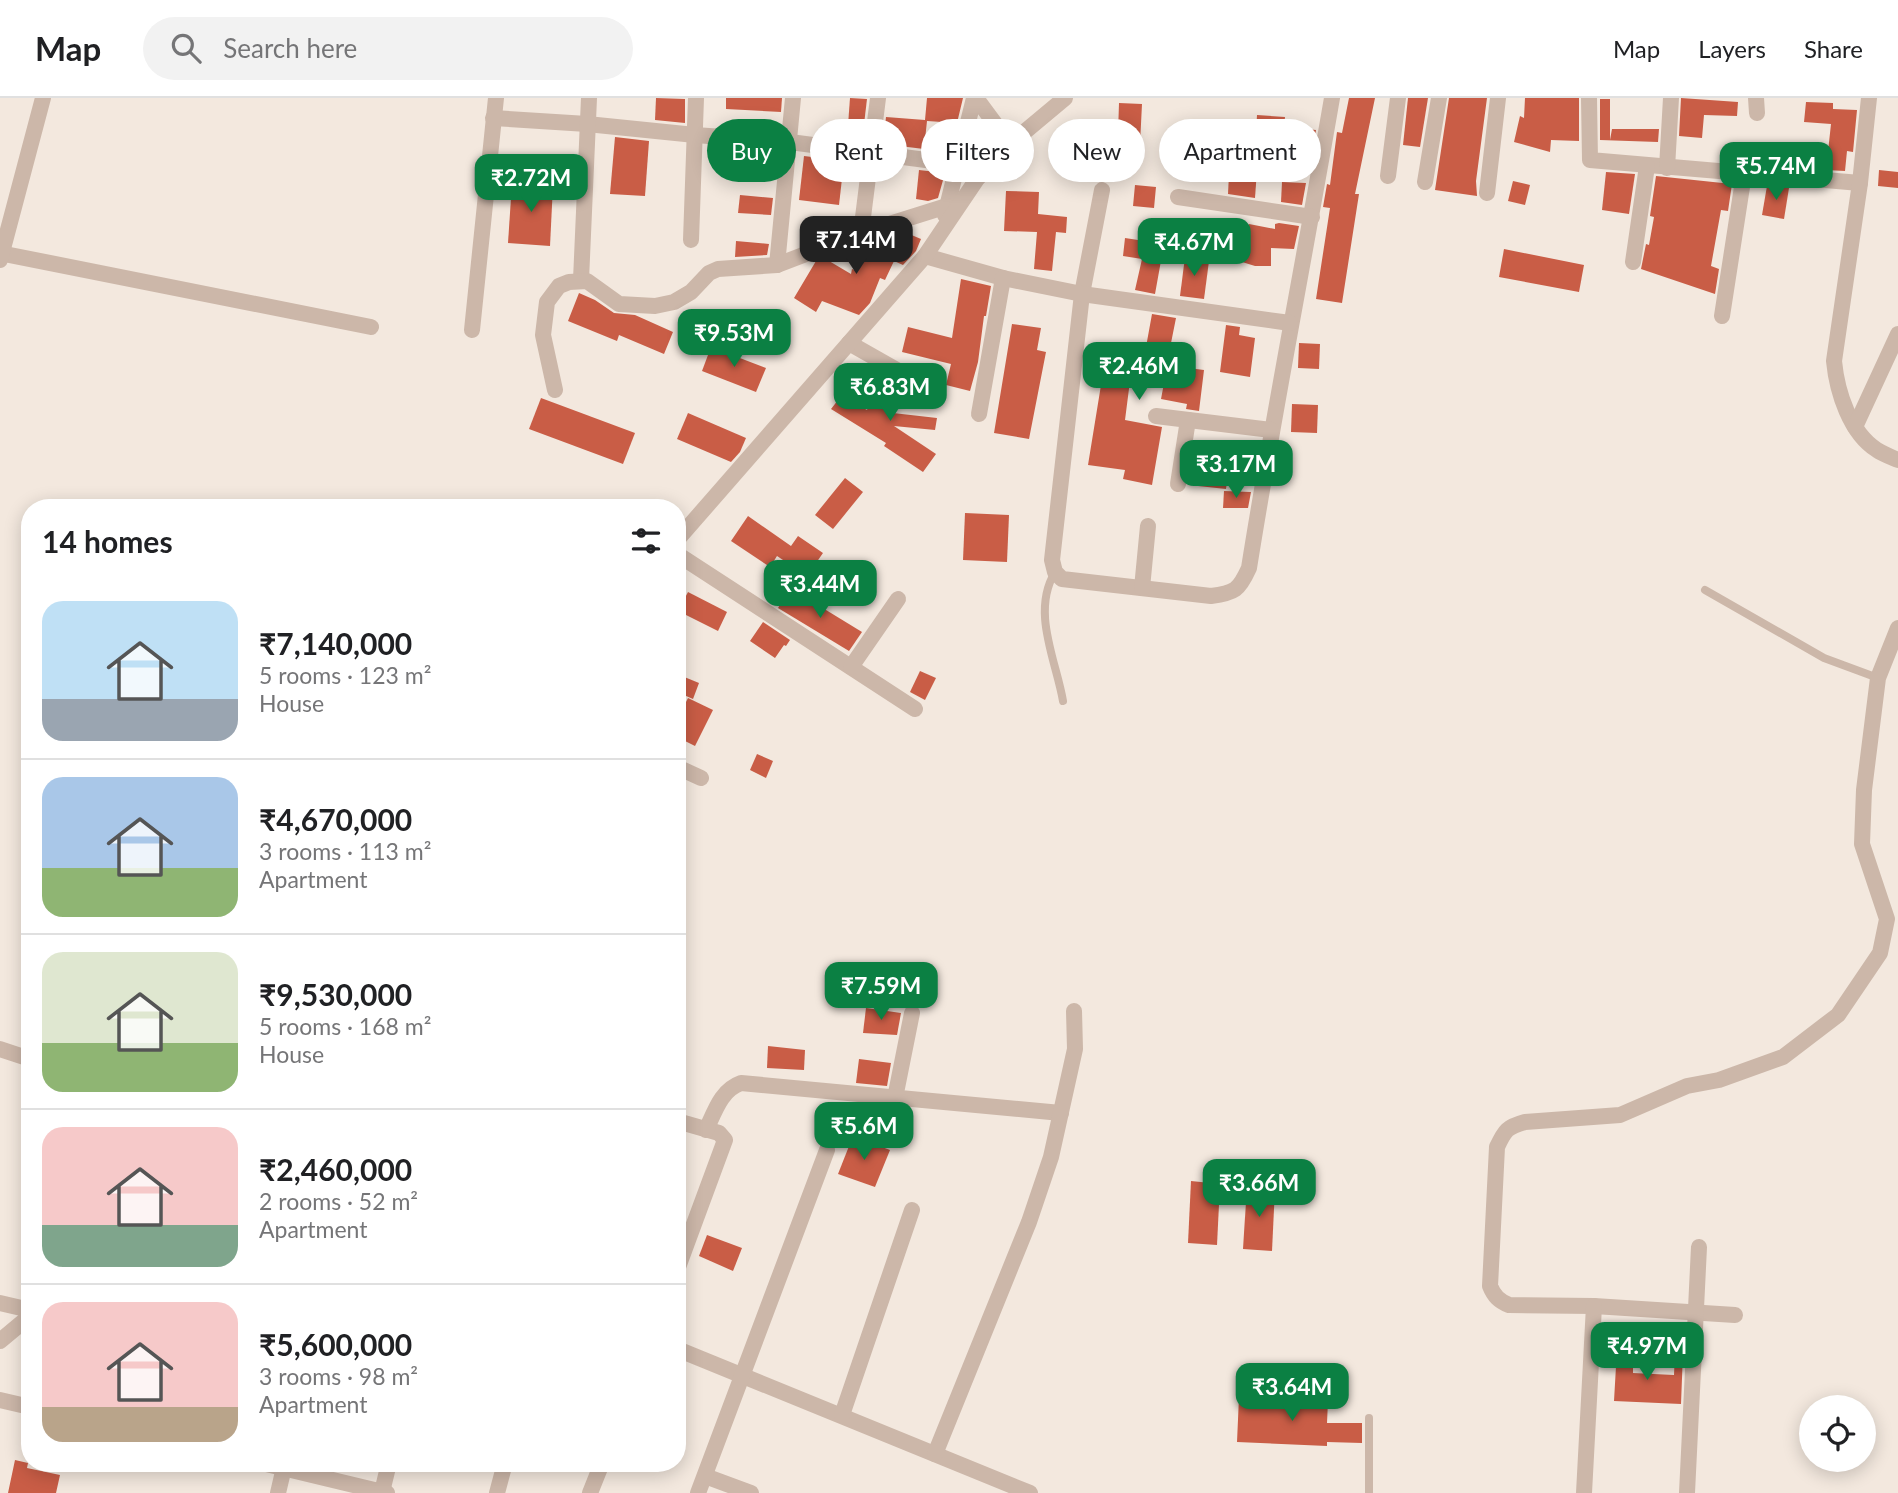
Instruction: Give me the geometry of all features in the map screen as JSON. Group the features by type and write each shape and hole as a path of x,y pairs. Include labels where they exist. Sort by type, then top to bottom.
{"street":[{"path":"43,98 1,255 371,327"},
{"path":"472,330 496,98"},
{"path":"581,280 589,98"},
{"path":"691,240 696,98"},
{"path":"792,119 793,98"},
{"path":"875,119 878,98"},
{"path":"975,98 991,119"},
{"path":"969,119 975,98"},
{"path":"1034,124 1065,98"},
{"path":"1102,190 1082,294 1052,561 1055,572 1062,579 1211,596 1229,594 1242,586 1250,568 1270,430 1312,217 1332,98"},
{"path":"1388,176 1398,98"},
{"path":"1425,182 1438,98"},
{"path":"1487,193 1498,98"},
{"path":"1589,98 1590,160 1860,183"},
{"path":"1667,167 1671,98"},
{"path":"1869,98 1860,183 1833,361 1836,382 1855,427 1877,451 1898,460"},
{"path":"493,118 707,136"},
{"path":"1633,262 1647,166"},
{"path":"1722,316 1744,174"},
{"path":"777,265 786,182"},
{"path":"861,233 867,182"},
{"path":"941,230 952,182"},
{"path":"686,530 925,256 974,182"},
{"path":"1178,197 1312,217"},
{"path":"555,390 543,335 547,302 559,286 581,280 592,284 620,304 654,306 674,302 691,292 709,273 718,269 777,265 861,233 947,206"},
{"path":"925,256 1003,278 1082,294 1290,323"},
{"path":"979,414 1003,278"},
{"path":"1855,427 1898,334"},
{"path":"849,343 909,377"},
{"path":"1156,416 1270,430"},
{"path":"1178,484 1188,420"},
{"path":"1142,588 1148,526"},
{"path":"686,560 915,709"},
{"path":"851,667 898,599"},
{"path":"1735,1315 1594,1306 1509,1305 1493,1295 1490,1286 1497,1147 1504,1131 1512,1126 1525,1122 1620,1115 1687,1086 1719,1080 1783,1057 1838,1015 1880,953 1887,919 1862,844 1864,790 1878,678 1898,628"},
{"path":"686,770 701,778"},
{"path":"934,1454 1029,1222 1051,1157 1075,1049 1074,1011"},
{"path":"895,1098 912,1013"},
{"path":"0,1049 21,1056"},
{"path":"706,1130 725,1092 731,1086 741,1083 1061,1113"},
{"path":"686,1124 722,1135 724,1146 686,1246"},
{"path":"698,1493 827,1150"},
{"path":"842,1415 912,1210"},
{"path":"1687,1493 1699,1247"},
{"path":"0,1303 21,1308"},
{"path":"1584,1493 1594,1306"},
{"path":"0,1341 21,1324"},
{"path":"686,1352 1030,1493"},
{"path":"0,1400 21,1405"},
{"path":"278,1493 283,1472"},
{"path":"307,1472 384,1492 387,1472"},
{"path":"497,1493 503,1472"},
{"path":"590,1493 598,1472"},
{"path":"705,1476 751,1493"}],"lane":[{"path":"1055,572 1047,585 1046,633 1063,701"},
{"path":"1705,590 1824,658 1878,678"},
{"path":"1369,1418 1369,1493"}],"building":[{"path":"656,98 685,99 685,123 655,120"},
{"path":"726,98 782,98 781,112 726,109"},
{"path":"850,98 867,99 865,119 848,119"},
{"path":"927,98 963,98 958,119 925,119"},
{"path":"1349,98 1375,98 1355,194 1359,194 1342,303 1316,299 1330,208 1323,207 1327,184 1330,185 1337,132 1342,133"},
{"path":"1408,98 1428,98 1420,147 1403,145"},
{"path":"1449,98 1487,98 1476,181 1477,196 1435,190"},
{"path":"1525,98 1579,98 1579,141 1551,140 1550,152 1514,142 1520,116 1524,118"},
{"path":"1681,98 1738,102 1737,116 1704,115 1702,138 1679,136"},
{"path":"1600,99 1610,99 1610,140 1612,129 1659,129 1658,142 1600,140"},
{"path":"1806,102 1833,103 1833,109 1857,110 1853,152 1847,151 1845,171 1826,170 1831,124 1804,122"},
{"path":"1119,103 1142,104 1141,119 1118,119"},
{"path":"1257,115 1285,117 1285,119 1257,119"},
{"path":"886,117 921,120 921,149 907,147 907,119"},
{"path":"615,137 649,141 645,196 610,194"},
{"path":"804,156 810,157 810,182 842,182 839,205 799,200"},
{"path":"919,170 921,182 942,182 938,198 928,201 916,199"},
{"path":"1879,170 1898,172 1898,188 1878,186"},
{"path":"1606,172 1635,174 1629,214 1602,210"},
{"path":"1656,176 1732,184 1728,211 1721,210 1711,266 1719,269 1715,294 1641,269 1654,217 1650,216"},
{"path":"1513,181 1530,185 1525,205 1508,201"},
{"path":"1229,182 1256,182 1255,198 1228,194"},
{"path":"1282,182 1306,183 1302,205 1281,202"},
{"path":"512,183 553,185 550,246 508,243"},
{"path":"1135,185 1156,187 1154,208 1133,206"},
{"path":"1767,186 1789,188 1784,219 1762,215"},
{"path":"1006,191 1039,192 1038,214 1067,217 1066,233 1056,232 1052,271 1034,269 1037,232 1004,231"},
{"path":"740,195 773,198 771,215 738,213"},
{"path":"1249,224 1275,229 1275,224 1299,226 1294,249 1271,248 1271,266 1255,266 1242,262 1244,252 1230,251 1233,225"},
{"path":"902,231 921,239 916,251 903,265 894,261 885,280 880,278 870,303 859,315 822,301 816,312 794,298 816,261 824,258 851,274 852,269 857,271 866,251 875,254 883,237"},
{"path":"1125,238 1164,244 1155,294 1135,290 1142,259 1123,256"},
{"path":"736,241 769,244 767,255 735,257"},
{"path":"1504,249 1584,265 1579,292 1499,277"},
{"path":"1185,257 1209,261 1204,299 1180,296"},
{"path":"961,279 991,286 978,362 970,391 946,385 951,364 902,352 908,327 952,338"},
{"path":"579,293 614,313 635,315 673,332 664,354 619,335 617,341 568,321"},
{"path":"1152,314 1176,318 1167,363 1204,370 1199,411 1186,409 1187,404 1161,399 1165,378 1131,373 1125,420 1162,427 1152,485 1123,479 1125,470 1088,465 1108,342 1146,347"},
{"path":"1012,324 1041,328 1037,350 1046,352 1029,439 994,433"},
{"path":"1226,325 1240,327 1239,335 1255,338 1250,377 1220,372"},
{"path":"1299,343 1320,344 1319,369 1298,368"},
{"path":"711,347 766,368 756,392 702,371"},
{"path":"879,375 902,385 893,413 937,418 935,430 894,426 936,454 923,472 884,446 886,443 831,409 842,395 859,408 860,406 867,410"},
{"path":"541,398 635,433 623,464 529,429"},
{"path":"1292,404 1318,405 1317,433 1291,432"},
{"path":"688,413 746,438 740,452 731,462 677,439"},
{"path":"1200,473 1228,476 1226,489 1198,486"},
{"path":"845,478 863,492 833,529 815,515"},
{"path":"1224,491 1251,492 1248,508 1223,508"},
{"path":"965,513 1009,515 1007,562 963,560"},
{"path":"748,516 791,546 798,536 823,553 807,576 777,556 770,567 731,541"},
{"path":"790,588 862,632 849,651 778,608"},
{"path":"688,592 727,612 718,631 686,615"},
{"path":"763,622 790,640 775,658 750,641"},
{"path":"920,671 936,678 925,700 910,692"},
{"path":"686,678 699,683 693,699 686,696"},
{"path":"688,698 713,710 695,746 686,742"},
{"path":"757,754 773,761 766,778 750,770"},
{"path":"866,1008 901,1013 897,1035 863,1033"},
{"path":"768,1046 805,1050 804,1070 767,1068"},
{"path":"859,1059 891,1063 887,1086 856,1083"},
{"path":"853,1136 890,1150 875,1187 838,1174"},
{"path":"1191,1181 1220,1184 1217,1245 1188,1243"},
{"path":"1247,1186 1275,1188 1272,1251 1243,1249"},
{"path":"707,1235 742,1248 733,1271 699,1256"},
{"path":"1617,1349 1633,1349 1633,1373 1674,1375 1675,1351 1683,1352 1681,1404 1614,1401"},
{"path":"1239,1397 1328,1401 1327,1423 1362,1423 1362,1443 1327,1442 1327,1446 1237,1442"},
{"path":"15,1460 21,1461 21,1472 60,1475 56,1493 8,1493"}]}
